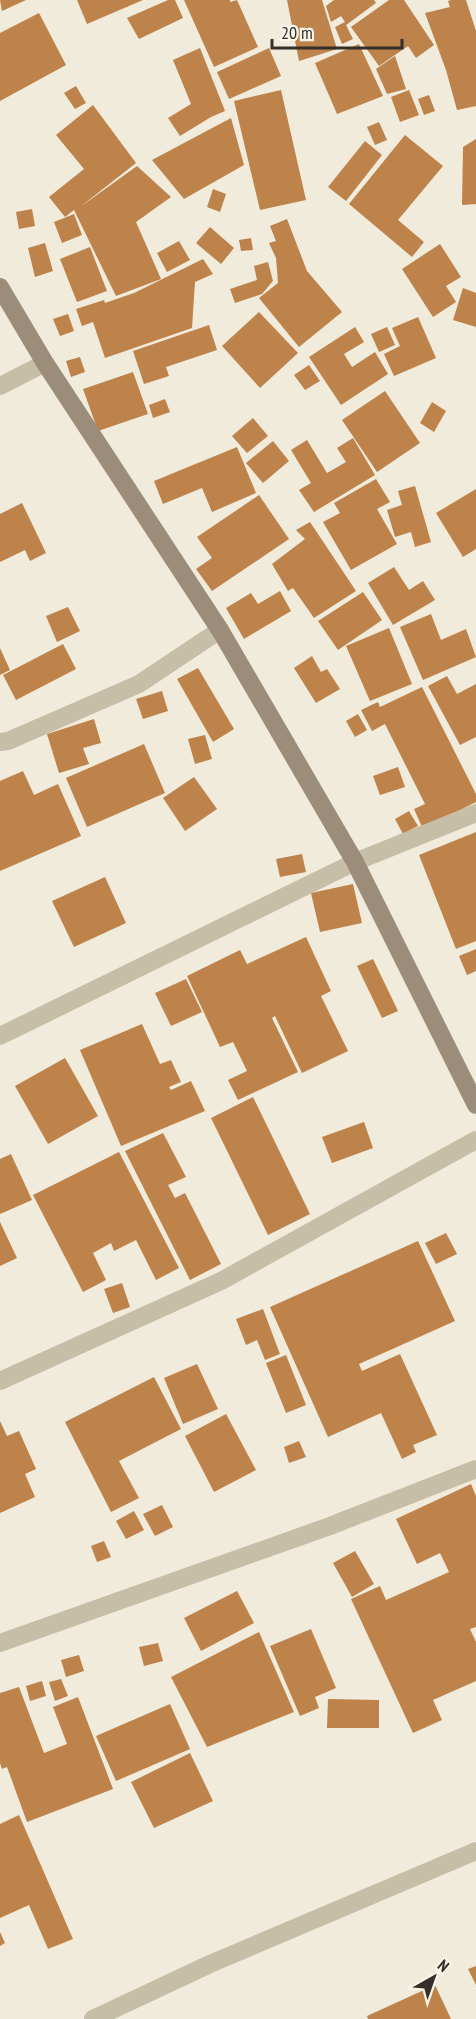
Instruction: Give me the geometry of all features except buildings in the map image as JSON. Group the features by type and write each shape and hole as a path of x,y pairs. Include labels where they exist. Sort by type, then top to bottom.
{"street":[{"path":"0,288 45,363 220,630 355,862 476,1105"},
{"path":"0,386 45,363"},
{"path":"0,742 8,741 139,684 220,630"},
{"path":"0,1036 355,862 476,813"},
{"path":"0,1382 221,1281 476,1140"},
{"path":"0,1643 330,1526 476,1469"},
{"path":"93,2019 210,1964 476,1851"}]}
